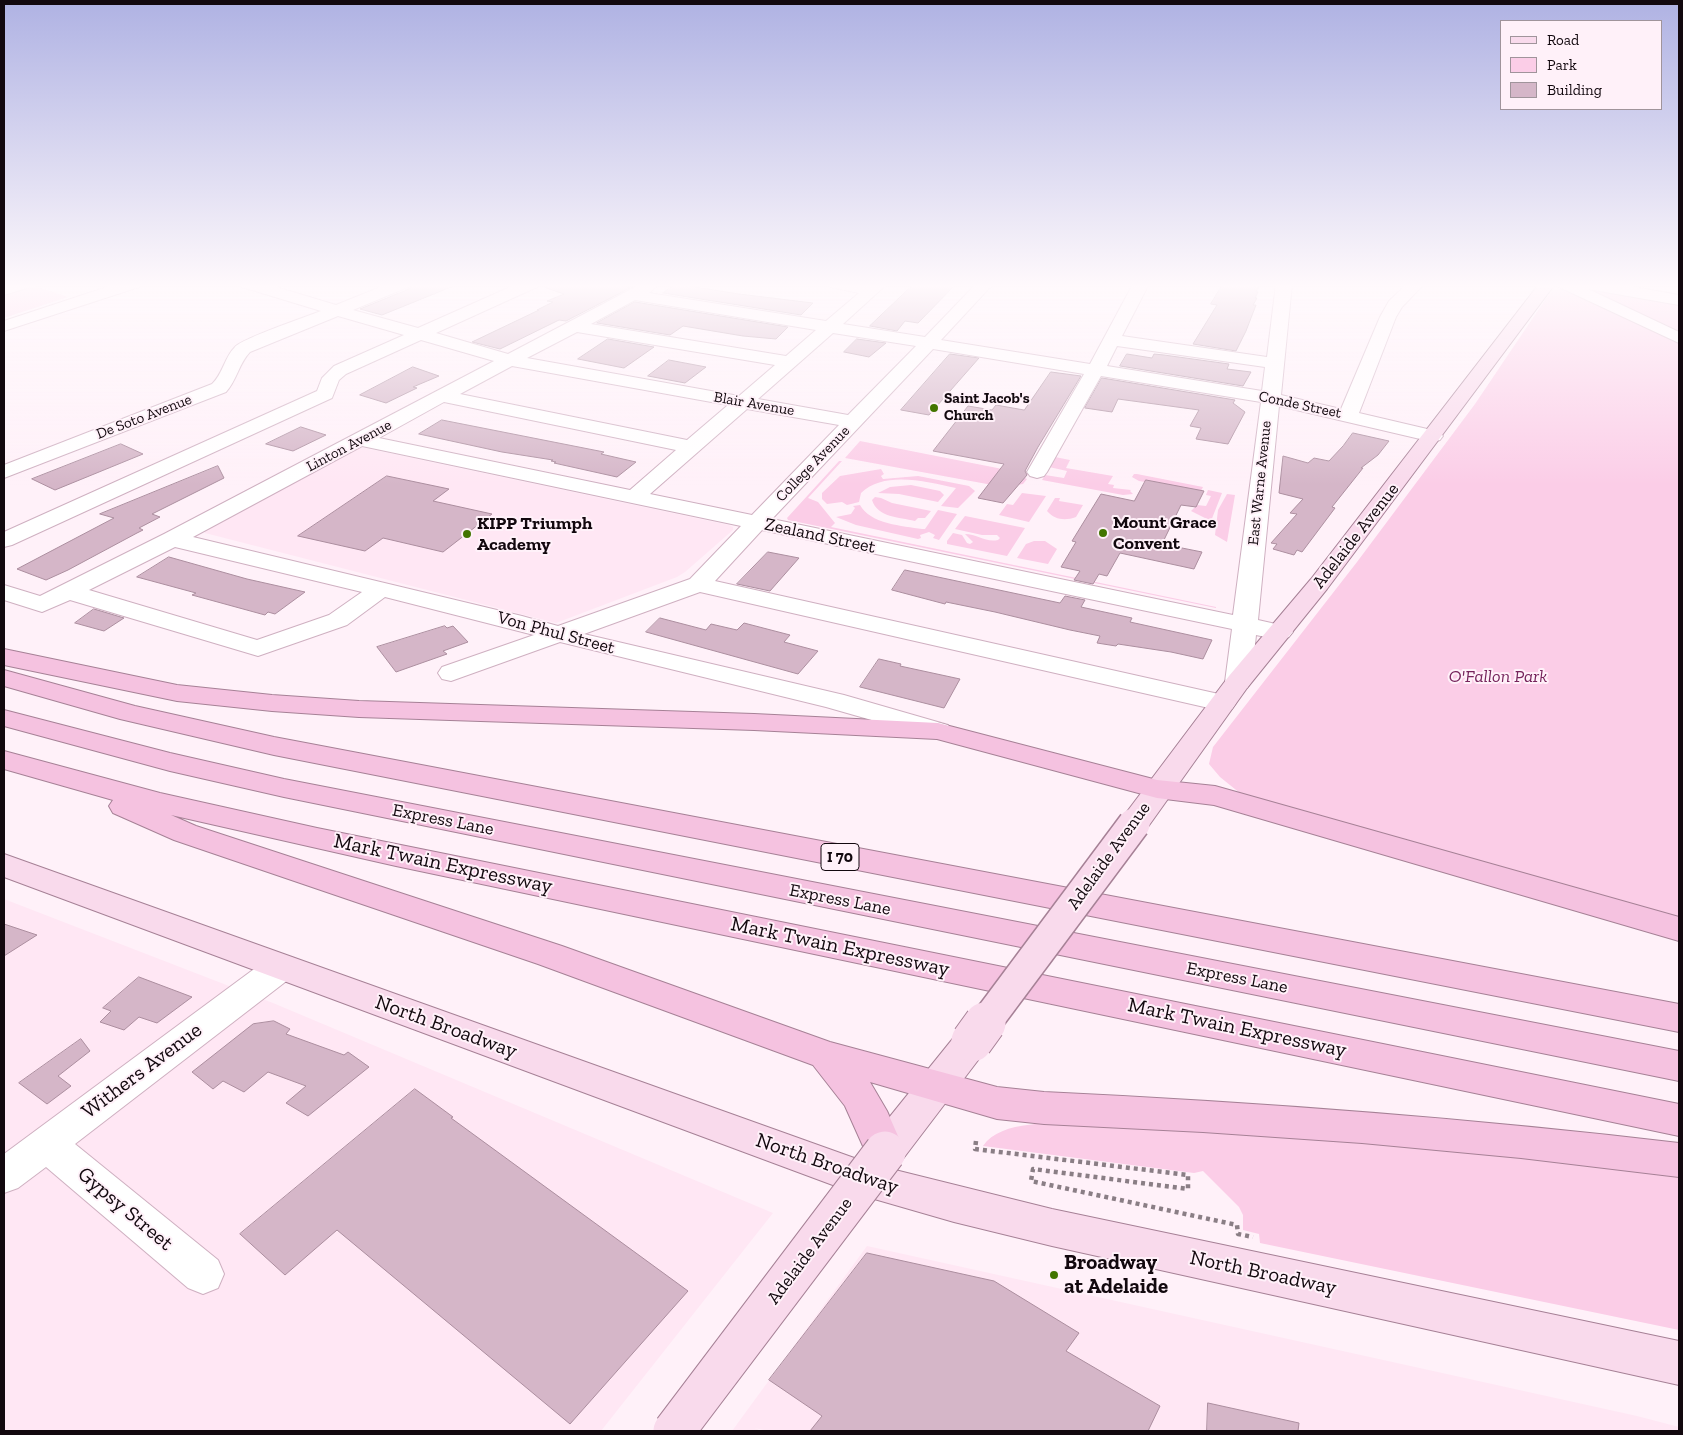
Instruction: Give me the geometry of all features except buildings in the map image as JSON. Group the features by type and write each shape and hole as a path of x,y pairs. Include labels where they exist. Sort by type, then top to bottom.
{"highway":[{"path":"4,657 177,693 272,703 359,709 754,722 938,732 1158,790 1214,796 1679,929"},
{"name":"I 70","path":"4,678 130,713 274,746 1679,1018"},
{"name":"Express Lane","path":"4,718 170,762 293,790 1679,1066"},
{"name":"Mark Twain Expressway","path":"4,760 54,775 245,822 448,866 1679,1120"},
{"path":"54,775 185,833 550,955 826,1055 997,1103 1558,1144 1679,1160"},
{"path":"826,1055 858,1096 873,1122 871,1164"}],"main road":[{"name":"Adelaide Avenue","path":"674,1431 871,1164 937,1086 972,1041 1222,703 1319,584 1497,351"},
{"name":"North Broadway","path":"4,865 281,967 871,1164 975,1210 1679,1363"}],"street":[{"name":"De Soto Avenue","path":"4,472 219,388 227,382 236,355 241,351"},
{"path":"4,540 325,394 331,378 340,370 383,351"},
{"name":"Blair Avenue","path":"478,351 508,360 853,422"},
{"name":"Linton Avenue","path":"4,592 42,605 172,540 526,351"},
{"path":"724,351 790,362"},
{"path":"634,497 803,351"},
{"name":"College Avenue","path":"451,673 698,584 921,351"},
{"name":"Conde Street","path":"985,351 1269,398 1433,436"},
{"path":"1037,472 1106,351"},
{"path":"1189,351 1274,363"},
{"name":"East Warne Avenue","path":"1238,682 1276,351"},
{"path":"1348,416 1374,351"},
{"path":"441,396 692,447"},
{"name":"Zealand Street","path":"361,440 1280,632"},
{"name":"Von Phul Street","path":"172,540 522,623 558,634 834,701 938,732"},
{"path":"698,584 1222,703"},
{"path":"69,592 258,648 338,620 381,589"},
{"name":"Withers Avenue","path":"4,1176 281,967"},
{"name":"Gypsy Street","path":"46,1144 203,1274"},
{"name":"Adelaide Avenue","path":"656,1431 712,1358 871,1164"}],"path":[{"path":"976,1141 974,1149 1188,1175 1188,1189 1032,1169 1031,1181 1237,1225 1238,1234 1253,1237"}],"shaded area":[{"name":"KIPP Triumph Academy","path":"359,448 729,525 733,527 733,530 677,577 556,623 205,533 205,530"},
{"path":"4,899 273,1003 773,1213 601,1431 4,1431"},
{"path":"867,1246 1637,1416 1679,1427 1679,1431 768,1431 754,1428 763,1431 732,1431"}],"green space":[{"name":"O'Fallon Park","path":"1511,351 1679,351 1679,917 1246,798 1220,777 1209,764 1213,747 1357,562 1475,404"},
{"path":"860,441 1028,474 1025,478 1027,479 1023,484 1012,486 987,484 845,458"},
{"path":"1055,457 1070,460 1066,468 1113,476 1108,484 1114,485 1113,488 1131,490 1133,494 1123,495 1042,480 1045,475 1064,478 1067,471 1049,467"},
{"path":"839,461 842,461 808,498 818,502 835,523 831,527 1216,608 788,520 787,518"},
{"path":"881,469 884,474 881,476 883,479 918,476 969,486 975,491 958,508 941,506 956,488 907,480 882,482 871,486 861,493 859,502 847,505 842,502 827,504 822,499 822,493 840,476"},
{"path":"1134,474 1203,487 1201,491 1139,481 1132,477"},
{"path":"911,485 940,491 944,495 938,502 899,494 878,493 890,487"},
{"path":"1208,490 1222,493 1211,521 1191,511 1197,505 1206,506 1211,496 1206,495"},
{"path":"1022,493 1046,496 1029,522 999,515 1007,504 1013,505"},
{"path":"1227,494 1235,495 1227,542 1215,535 1218,510"},
{"path":"875,497 892,503 931,511 925,518 918,518 915,521 890,516 884,514 875,506 872,500"},
{"path":"1055,498 1060,498 1059,501 1083,505 1076,517 1060,519 1047,511"},
{"path":"860,505 871,516 879,520 922,529 925,529 938,510 957,514 939,540 933,538 935,535 929,532 920,535 921,538 918,539 856,525 836,517 851,514 855,508 853,506"},
{"path":"965,516 1025,528 1007,556 947,544 953,533 962,535 967,543 970,544 973,542 965,534 994,541 1000,538 997,535 982,535 955,529"},
{"path":"1034,541 1045,541 1057,549 1048,564 1017,558 1026,544"},
{"path":"1084,1122 1454,1143 1679,1170 1679,1330 1260,1243 1259,1234 1243,1230 1243,1215 1239,1207 1203,1171 1194,1173 983,1146 991,1137 1015,1127 1044,1123"}],"place":[{"name":"Saint Jacob's Church","path":"934,408"},
{"name":"Mount Grace Convent","path":"1103,533"},
{"name":"KIPP Triumph Academy","path":"467,534"},
{"name":"Broadway at Adelaide","path":"1054,1275"}]}
